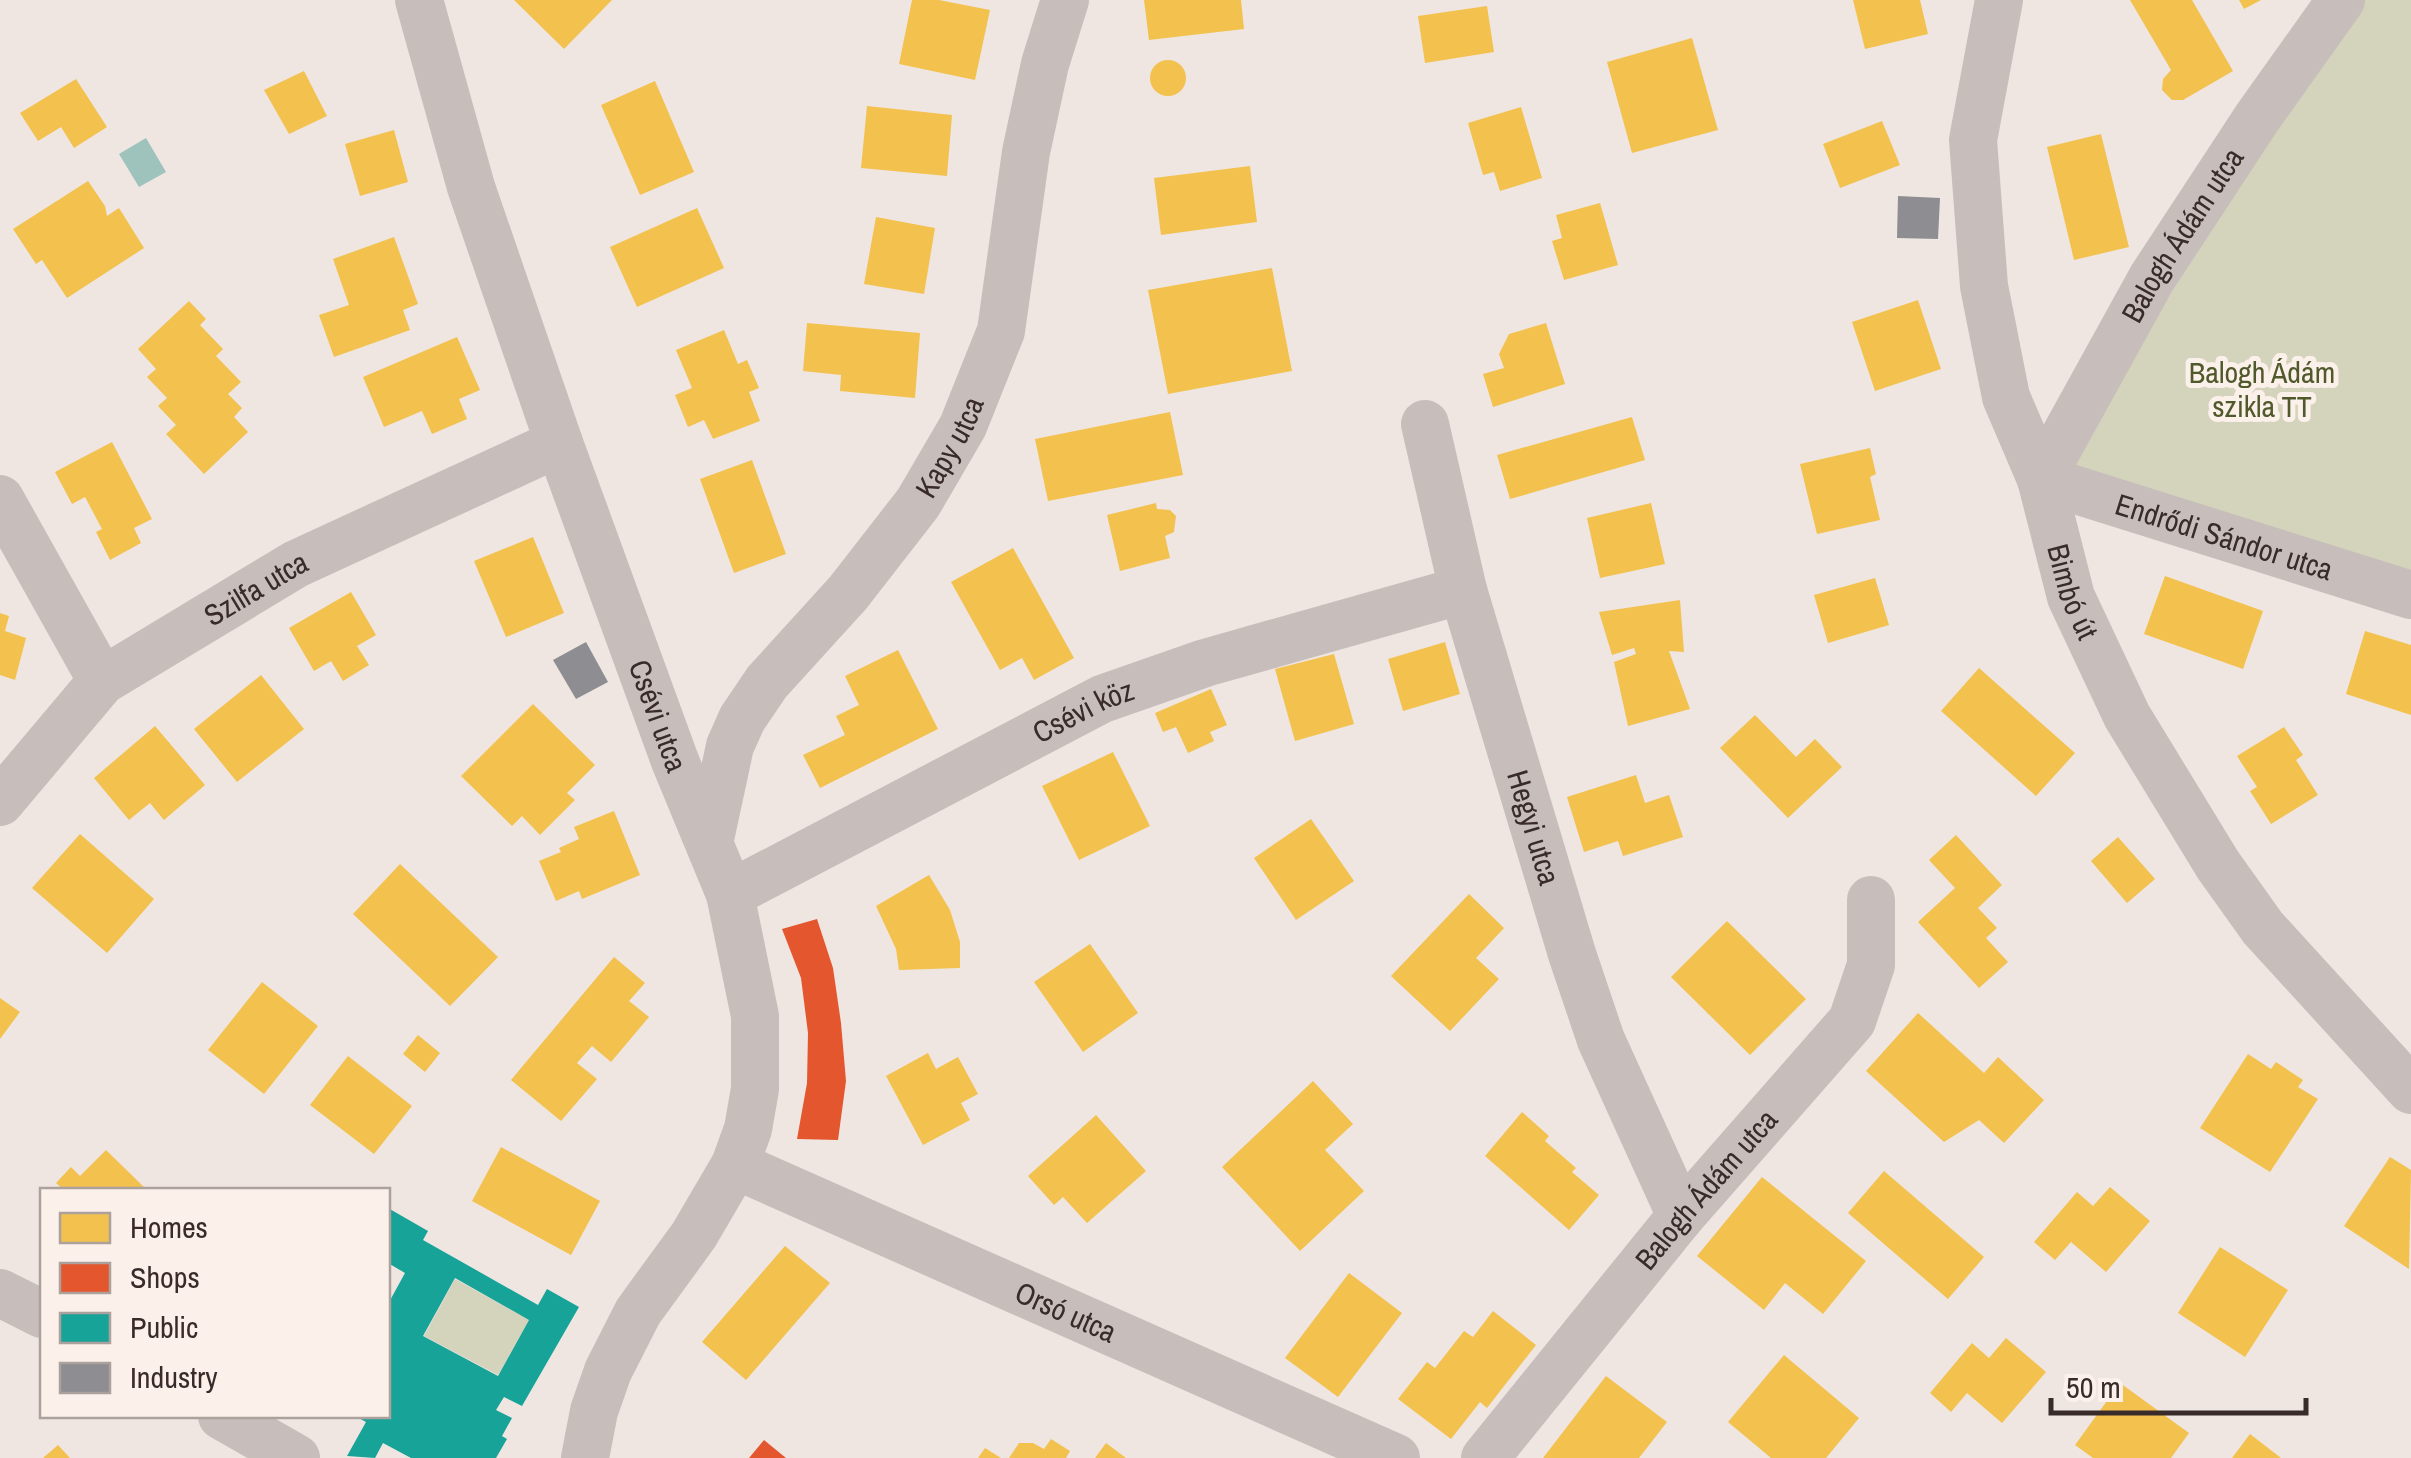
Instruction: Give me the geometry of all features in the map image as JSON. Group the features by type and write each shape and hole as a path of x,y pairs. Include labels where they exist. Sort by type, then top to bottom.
{"street":[{"name":"Csévi utca","path":"419,0 471,187 560,444 675,761 730,894 755,1016 756,1089 748,1129 735,1164 694,1235 638,1312 608,1371 584,1458"},
{"name":"Kapy utca","path":"710,839 730,746 742,719 766,682 848,593 918,504 963,426 1001,331 1026,152 1045,64 1065,0"},
{"name":"Bimbó út","path":"1998,0 1973,140 1984,286 2006,397 2041,478 2071,598 2127,716 2218,865 2263,928 2411,1090"},
{"name":"Balogh Ádám utca","path":"2041,478 2152,278 2257,118 2341,0"},
{"name":"Hegyi utca","path":"1425,424 1464,590 1572,954 1601,1040 1680,1216"},
{"name":"Szilfa utca","path":"0,802 102,681 296,564 560,444"},
{"name":"Endrődi Sándor utca","path":"2041,478 2411,594"},
{"path":"0,500 102,681"},
{"name":"Csévi köz","path":"730,894 1102,700 1205,663 1464,590"},
{"name":"Balogh Ádám utca","path":"1484,1458 1680,1216 1852,1021 1871,964 1871,900"},
{"path":"2263,928 2291,921 2349,975"},
{"name":"Orsó utca","path":"735,1164 1396,1458"},
{"path":"0,1293 40,1313"},
{"name":"Csévi utca","path":"594,1411 597,1458"},
{"path":"226,1418 296,1458"}],"green space":[{"name":"Balogh Ádám szikla TT","path":"2341,0 2411,0 2411,595 2041,479"},
{"path":"455,1279 529,1320 498,1375 424,1336"}],"water":[{"path":"146,138 166,172 139,187 119,154"}],"building: Homes":[{"path":"514,0 612,0 564,49"},
{"path":"912,0 939,0 990,10 975,80 899,64"},
{"path":"1144,0 1241,0 1244,29 1149,40"},
{"path":"1853,0 1920,0 1928,34 1865,49"},
{"path":"2130,0 2192,0 2233,71 2183,100 2172,100 2162,90 2163,79 2171,70"},
{"path":"2239,0 2261,0 2244,9"},
{"path":"1487,6 1494,52 1425,63 1418,16"},
{"path":"1692,38 1718,130 1632,153 1607,62"},
{"path":"1168,60 1181,65 1186,78 1181,91 1168,96 1155,91 1150,78 1155,65"},
{"path":"304,71 327,116 289,134 264,90"},
{"path":"76,79 107,127 74,148 61,127 38,141 20,113"},
{"path":"655,81 694,172 640,195 601,105"},
{"path":"867,106 952,115 947,176 861,168"},
{"path":"1521,107 1542,178 1500,191 1494,172 1483,175 1468,123"},
{"path":"1882,121 1900,165 1840,188 1823,144"},
{"path":"394,130 408,182 360,196 345,144"},
{"path":"2101,134 2129,247 2074,260 2047,147"},
{"path":"1250,166 1257,222 1161,235 1154,178"},
{"path":"88,181 105,206 107,216 119,208 144,248 67,298 42,260 36,264 13,229"},
{"path":"1600,203 1618,265 1564,280 1552,241 1562,238 1556,215"},
{"path":"697,208 724,268 637,307 610,247"},
{"path":"876,217 935,228 924,294 864,284"},
{"path":"394,237 418,304 403,310 410,330 334,357 319,315 349,305 333,259"},
{"path":"1272,268 1292,371 1168,394 1148,290"},
{"path":"1918,300 1941,369 1875,391 1852,322"},
{"path":"189,301 206,319 200,325 223,349 216,356 241,382 228,394 242,408 234,417 248,432 204,474 166,434 176,425 158,406 167,398 147,377 156,369 138,349"},
{"path":"807,323 920,333 915,398 840,391 841,375 803,371"},
{"path":"1546,323 1565,384 1493,407 1483,374 1504,368 1499,354 1509,334"},
{"path":"724,330 738,364 747,360 759,388 749,392 760,421 713,439 704,420 688,427 675,395 692,388 676,350"},
{"path":"457,337 480,390 459,399 467,419 432,434 422,411 384,427 363,377"},
{"path":"1170,412 1183,475 1048,501 1035,439"},
{"path":"1632,417 1645,460 1510,499 1497,455"},
{"path":"112,442 152,519 134,528 141,543 110,560 96,532 102,529 85,497 72,504 55,472"},
{"path":"1870,448 1876,474 1870,477 1880,520 1817,534 1800,464"},
{"path":"752,460 786,554 734,573 700,479"},
{"path":"1156,503 1157,509 1170,510 1176,516 1174,532 1165,536 1170,558 1120,571 1107,515"},
{"path":"1651,503 1665,564 1600,578 1587,518"},
{"path":"533,537 564,613 506,637 474,561"},
{"path":"1013,548 1074,658 1034,680 1022,658 1000,670 951,582"},
{"path":"2165,576 2263,611 2243,669 2144,634"},
{"path":"1875,578 1889,625 1828,643 1814,595"},
{"path":"351,592 376,635 357,646 369,665 343,681 331,661 314,671 289,628"},
{"path":"1680,600 1684,652 1669,651 1690,709 1628,726 1614,662 1636,654 1634,648 1612,655 1599,612"},
{"path":"0,613 9,616 5,631 26,638 15,680 0,675"},
{"path":"2365,631 2411,645 2411,715 2346,694"},
{"path":"1445,642 1460,694 1403,711 1388,659"},
{"path":"898,650 938,729 820,788 803,755 845,735 836,716 859,705 845,676"},
{"path":"1334,654 1354,724 1295,741 1275,669"},
{"path":"1979,668 2075,753 2036,796 1941,711"},
{"path":"261,675 304,729 237,782 194,729"},
{"path":"1211,689 1227,725 1210,732 1214,741 1188,753 1176,727 1163,732 1155,713"},
{"path":"533,704 595,765 567,793 575,800 540,835 522,816 512,826 461,776"},
{"path":"1755,715 1796,757 1815,739 1842,767 1788,818 1720,748"},
{"path":"155,726 205,785 164,820 150,803 129,820 94,778"},
{"path":"2284,727 2303,755 2296,760 2318,795 2271,824 2250,791 2257,787 2237,756"},
{"path":"1113,752 1150,826 1079,860 1042,786"},
{"path":"1636,775 1645,803 1669,795 1683,837 1623,856 1618,841 1584,852 1567,797"},
{"path":"614,811 640,875 582,899 579,891 556,901 539,861 579,839 574,827"},
{"path":"1311,819 1354,881 1296,920 1254,858"},
{"path":"80,834 154,899 107,953 32,888"},
{"path":"1956,835 2002,885 1978,908 1997,928 1986,938 2008,962 1979,988 1918,922 1955,888 1929,860"},
{"path":"2118,837 2155,879 2127,903 2091,861"},
{"path":"400,864 498,957 450,1006 353,914"},
{"path":"929,875 950,910 960,942 960,968 899,970 896,949 876,906"},
{"path":"1469,894 1504,928 1476,958 1499,979 1450,1031 1391,976"},
{"path":"1727,921 1806,999 1750,1055 1671,977"},
{"path":"1090,944 1138,1013 1083,1052 1034,982"},
{"path":"614,957 645,983 629,1001 649,1017 611,1062 592,1046 577,1063 597,1079 561,1121 511,1080"},
{"path":"262,982 318,1026 264,1094 208,1050"},
{"path":"0,998 20,1012 0,1039"},
{"path":"1918,1013 1984,1073 1998,1057 2044,1100 2004,1143 1979,1120 1944,1142 1866,1071"},
{"path":"418,1035 440,1053 425,1072 403,1054"},
{"path":"928,1053 936,1069 958,1057 978,1094 961,1103 970,1120 923,1145 886,1076"},
{"path":"2248,1054 2271,1069 2276,1062 2303,1080 2298,1087 2318,1099 2270,1172 2200,1128"},
{"path":"348,1056 412,1106 374,1154 310,1105"},
{"path":"1313,1081 1353,1124 1325,1150 1364,1191 1300,1251 1222,1167"},
{"path":"1522,1112 1549,1136 1545,1141 1576,1168 1572,1172 1599,1195 1569,1230 1485,1156"},
{"path":"1096,1115 1146,1171 1087,1223 1063,1197 1054,1205 1028,1176"},
{"path":"501,1147 600,1201 571,1255 472,1201"},
{"path":"106,1150 145,1188 62,1188 56,1183 71,1167 80,1176"},
{"path":"2390,1157 2411,1170 2409,1269 2344,1226"},
{"path":"1884,1171 1984,1257 1948,1299 1848,1213"},
{"path":"1762,1177 1866,1261 1823,1314 1785,1283 1764,1310 1697,1256"},
{"path":"2110,1187 2150,1221 2106,1272 2071,1242 2055,1260 2034,1242 2077,1192 2093,1206"},
{"path":"785,1246 830,1283 746,1380 702,1342"},
{"path":"2220,1247 2288,1290 2245,1357 2178,1313"},
{"path":"1349,1273 1402,1313 1338,1397 1285,1358"},
{"path":"1493,1311 1536,1345 1487,1408 1480,1402 1451,1439 1398,1399 1427,1362 1435,1368 1464,1331 1473,1337"},
{"path":"2006,1338 2046,1372 2002,1423 1967,1393 1951,1412 1930,1393 1972,1343 1989,1358"},
{"path":"1784,1355 1859,1418 1826,1458 1771,1458 1728,1422"},
{"path":"1606,1376 1667,1422 1639,1458 1543,1458"},
{"path":"2120,1383 2189,1433 2171,1458 2093,1458 2075,1445"},
{"path":"2250,1434 2281,1458 2232,1458"},
{"path":"1051,1439 1070,1451 1066,1458 1009,1458 1019,1443 1033,1443 1044,1449"},
{"path":"1106,1443 1126,1458 1095,1458"},
{"path":"58,1445 70,1458 43,1458"},
{"path":"985,1448 1001,1458 978,1458"}],"building: Shops":[{"path":"817,919 833,968 841,1023 846,1081 838,1140 797,1139 807,1083 808,1033 801,978 782,929"},
{"path":"764,1440 786,1458 749,1458"}],"building: Public":[{"path":"390,1209 428,1231 423,1240 538,1305 547,1289 579,1307 522,1406 504,1397 496,1410 512,1418 502,1436 507,1439 496,1458 411,1458 383,1443 375,1458 347,1456 366,1422 359,1418 390,1418 390,1300 405,1273 390,1264","holes":["455,1278 529,1320 498,1376 423,1336"]}],"building: Industry":[{"path":"1898,196 1940,198 1938,239 1897,238"},
{"path":"586,642 608,682 576,699 553,660"}]}
